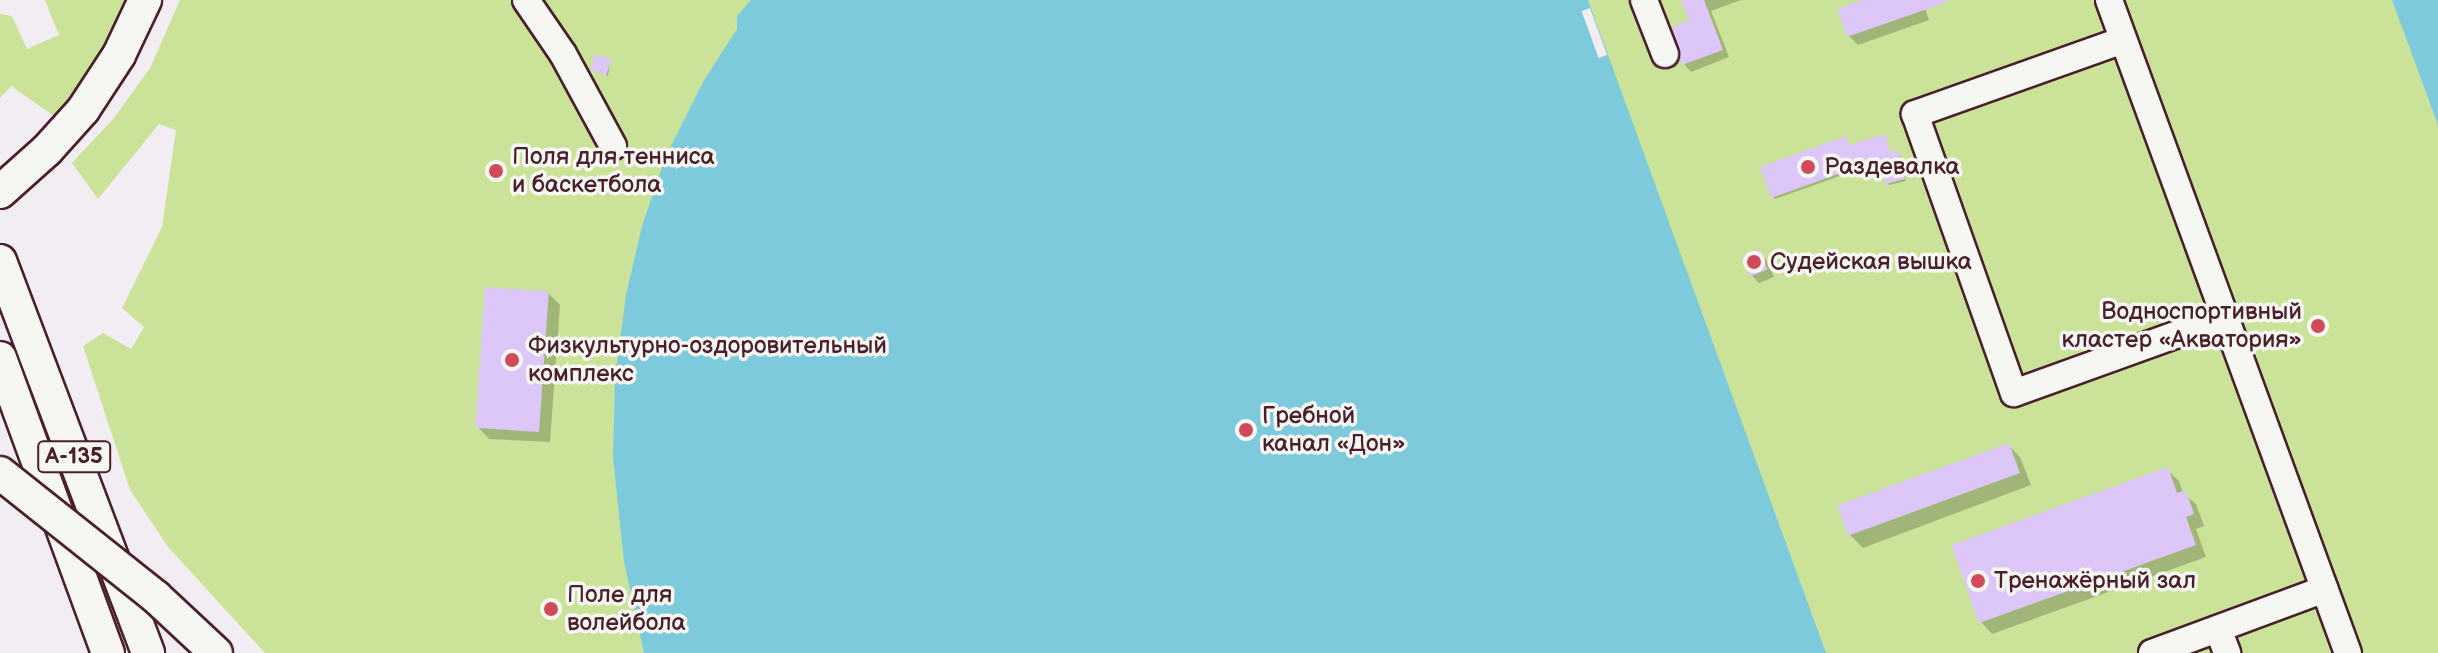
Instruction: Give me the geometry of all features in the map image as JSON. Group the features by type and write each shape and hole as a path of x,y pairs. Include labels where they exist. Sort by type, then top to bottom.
{"main road":[{"path":"0,192 47,150 83,110 119,55 145,0"},
{"name":"А-135","path":"0,261 148,653"},
{"name":"А-135","path":"0,358 108,653"},
{"path":"0,473 156,597 216,653"}],"street":[{"path":"526,0 563,54 613,146"},
{"path":"1644,0 1665,54"},
{"path":"2109,0 2348,653"},
{"path":"2123,40 1915,114 2014,393 2225,317"},
{"path":"2152,653 2222,641 2325,589"}],"green space":[{"path":"45,0 130,0 120,25 57,118 11,86 0,98 0,14 12,16 27,49 59,35"},
{"name":"Гребной канал «Дон»","path":"180,0 2438,0 2438,653 265,653 168,547 130,490 83,346 103,333 131,349 144,327 122,308 162,227 176,130 159,124 98,199 72,163 114,118 150,68"}],"water":[{"name":"Гребной канал «Дон»","path":"751,0 1588,0 1826,653 644,653 624,562 613,457 615,377 626,295 642,226 666,156 703,82 737,29 737,16"},
{"path":"2392,0 2438,0 2438,125"}],"pier":[{"path":"1590,8 1607,55 1599,58 1582,11"}],"building":[{"path":"1681,0 1704,0 1723,50 1682,65 1672,27 1689,20"},
{"path":"1862,0 1947,2 1847,37 1837,9"},
{"path":"595,54 611,59 606,75 590,70"},
{"name":"Раздевалка","path":"1885,134 1890,152 1898,150 1905,179 1885,184 1880,159 1771,198 1760,167 1846,136 1849,145"},
{"name":"Судейская вышка","path":"1759,249 1767,269 1750,277 1741,256"},
{"name":"Физкультурно-оздоровительный комплекс","path":"485,287 549,291 539,432 475,428"},
{"path":"2009,443 2020,473 1848,536 1837,506"},
{"path":"2168,467 2177,493 2185,490 2190,502 2194,514 2186,517 2196,545 1979,623 1951,545"}],"place":[{"name":"Раздевалка","path":"1808,167"},
{"name":"Поля для тенниса и баскетбола","path":"496,171"},
{"name":"Судейская вышка","path":"1754,262"},
{"name":"Водноспортивный кластер «Акватория»","path":"2318,326"},
{"name":"Физкультурно-оздоровительный комплекс","path":"512,360"},
{"name":"Гребной канал «Дон»","path":"1246,430"},
{"name":"Тренажёрный зал","path":"1978,581"},
{"name":"Поле для волейбола","path":"551,609"}]}
